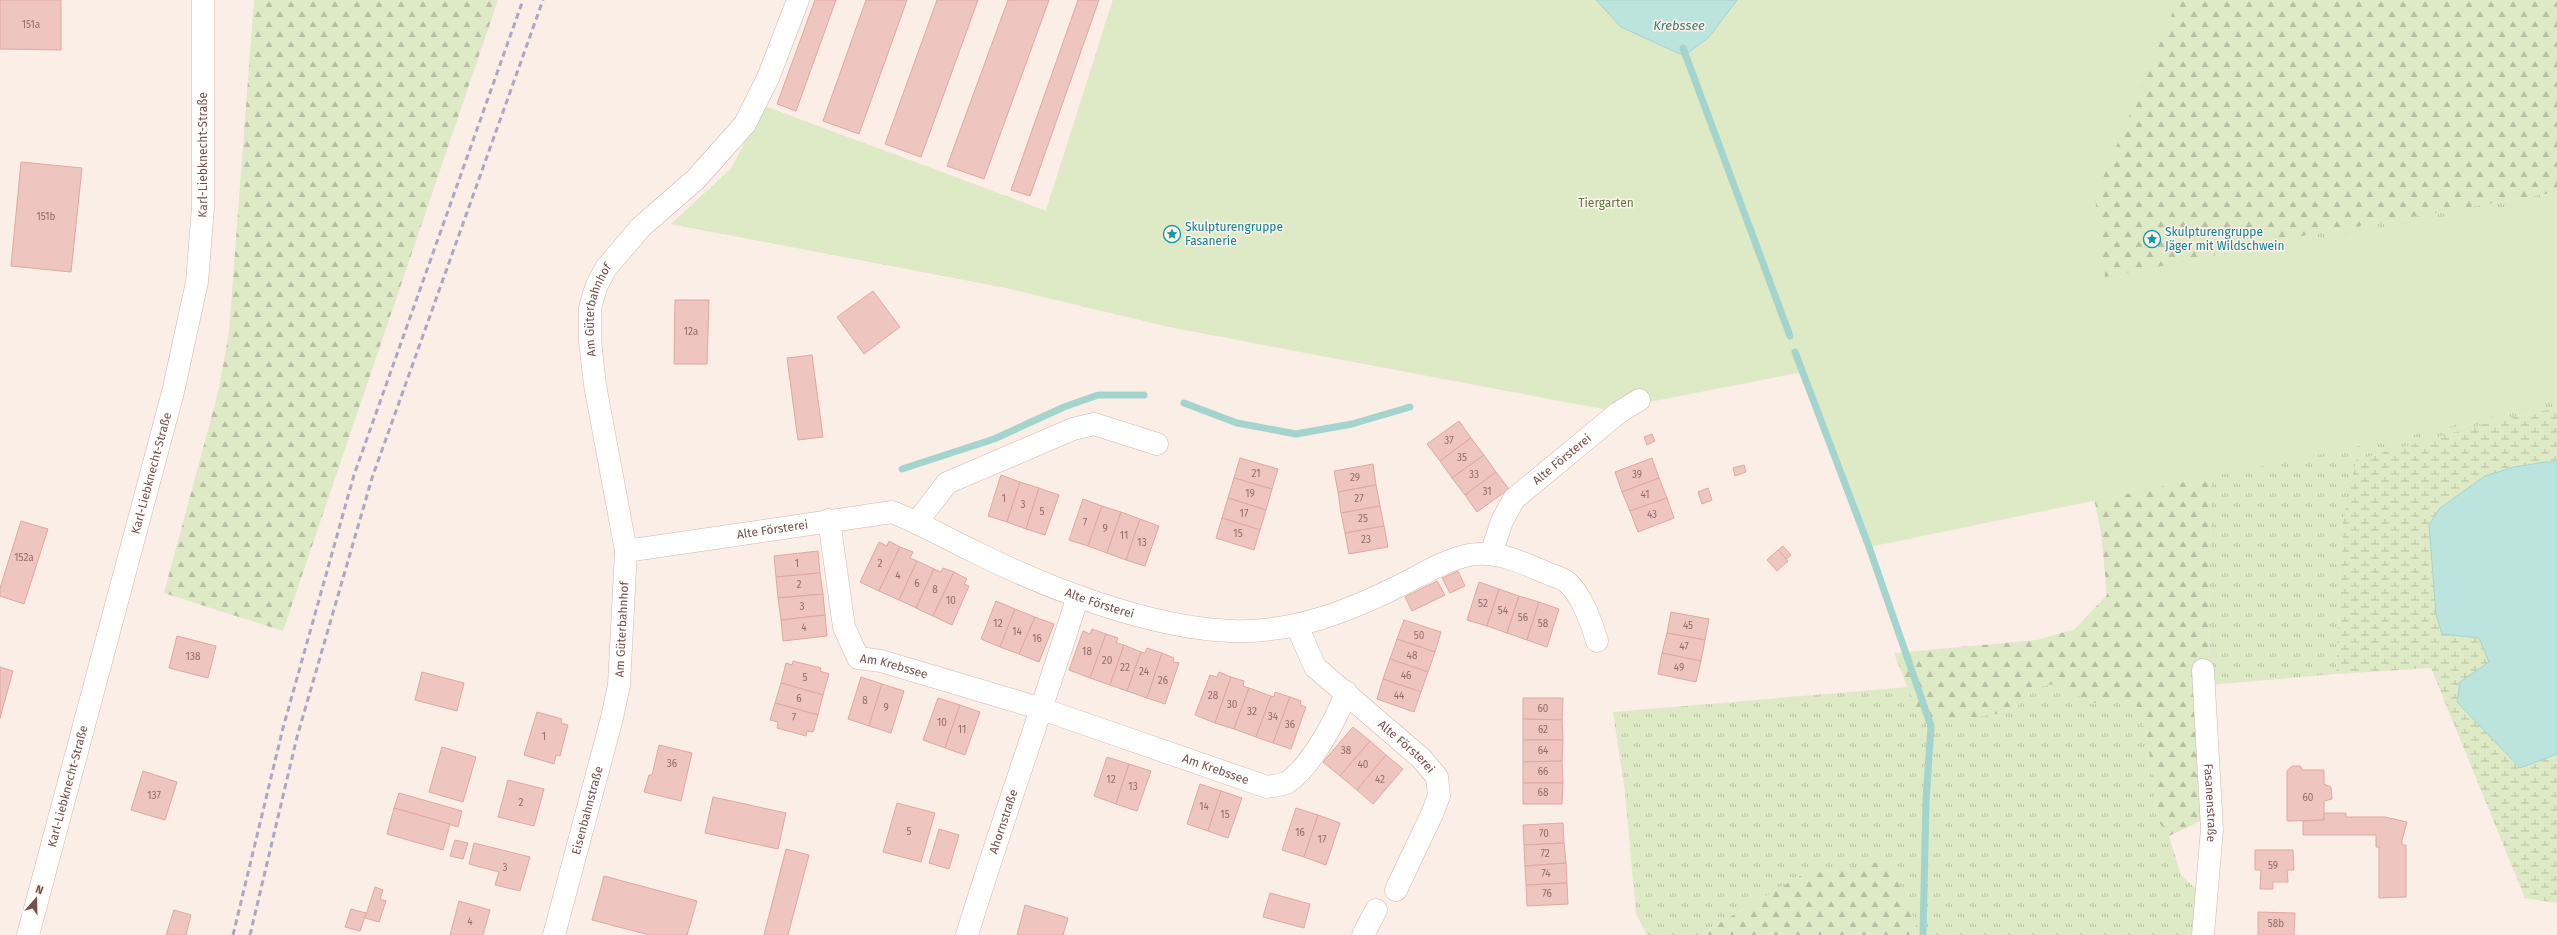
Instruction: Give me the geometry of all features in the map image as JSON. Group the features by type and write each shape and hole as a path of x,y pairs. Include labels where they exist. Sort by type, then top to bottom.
{"street":[{"name":"Karl-Liebknecht-Straße","path":"28,935 173,392 197,282 203,208 204,0"},
{"name":"Am Güterbahnhof","path":"619,685 626,551 594,386 590,341 590,308 596,287 606,268 642,227 696,179 745,124 768,78 798,0"},
{"name":"Alte Försterei","path":"1491,554 1502,521 1514,499 1618,413 1639,400"},
{"path":"917,522 947,483 1074,429 1094,424 1157,444"},
{"name":"Alte Försterei","path":"626,551 892,512 917,522 974,552 1078,596 1183,625 1231,631 1297,626 1359,606 1453,560 1472,554 1491,554 1523,563 1567,582 1591,618 1597,641"},
{"name":"Am Krebssee","path":"830,520 844,627 858,658 881,661 1042,709 1267,787 1287,783 1304,768 1341,708 1346,692"},
{"path":"1042,709 1078,596"},
{"name":"Alte Försterei","path":"1297,626 1315,667 1346,692 1421,758 1438,777 1439,796 1435,808 1396,890"},
{"name":"Fasanenstraße","path":"2203,670 2212,828 2203,935"},
{"name":"Eisenbahnstraße","path":"554,935 612,718 619,685"},
{"name":"Ahornstraße","path":"967,935 1001,824 1042,709"},
{"path":"1363,935 1376,910"}],"green space":[{"path":"254,0 498,0 283,631 164,593 219,389 229,332"},
{"name":"Tiergarten","path":"1113,0 2557,0 2557,192 2215,251 2208,685 2213,815 2169,836 2157,819 2147,735 2136,705 2120,697 2091,704 2060,683 2037,687 2011,712 1954,720 1920,720 1894,653 2037,640 2075,629 2107,595 2101,533 2068,368 1174,328 1002,287 671,224 731,169 764,106 1046,211"},
{"name":"Tiergarten","path":"1113,0 2178,0 2095,197 2105,277 2233,252 2557,198 2557,401 2413,435 1869,547 1803,372 1608,410 1174,328 1002,287 671,224 731,169 764,106 1046,211"},
{"path":"2557,192 2557,408 2495,421 2343,522 2336,674 2208,685 2215,251"},
{"path":"2557,408 2557,462 2514,467 2485,476 2440,508 2429,525 2436,614 2442,634 2479,638 2489,662 2460,682 2496,743 2520,768 2557,754 2557,903 2525,898 2431,668 2336,674 2343,522 2356,460 2495,421"},
{"path":"2060,683 2091,704 2120,697 2136,705 2147,735 2157,819 2169,836 2181,875 2198,891 2194,935 1921,935 1889,860 1800,876 1699,935 1647,935 1636,914 1625,792 1613,712 1909,687 1920,720 2011,712 2037,687"},
{"path":"1889,860 1921,935 1699,935 1800,876"}],"water":[{"name":"Krebssee","path":"1596,0 1737,0 1709,37 1684,56 1621,27"},
{"path":"2546,462 2557,462 2557,754 2520,768 2457,702 2460,682 2489,662 2479,638 2442,634 2436,614 2429,525 2440,508 2485,476 2514,467"}],"building":[{"path":"0,0 61,0 61,50 0,49"},
{"path":"815,0 836,0 796,111 777,104"},
{"path":"866,0 907,0 859,134 823,121"},
{"path":"937,0 978,0 921,157 885,144"},
{"path":"1008,0 1049,0 984,179 947,166"},
{"path":"1078,0 1099,0 1030,196 1011,190"},
{"path":"21,162 82,168 71,272 11,266"},
{"path":"873,291 900,327 864,354 837,317"},
{"path":"675,300 709,300 707,364 674,364"},
{"path":"812,355 823,437 798,440 787,358"},
{"path":"1459,421 1471,438 1440,461 1427,444"},
{"path":"1652,434 1655,441 1647,445 1644,437"},
{"path":"1471,438 1484,455 1452,478 1440,461"},
{"path":"1484,455 1496,472 1465,495 1452,478"},
{"path":"1240,458 1278,469 1272,489 1234,478"},
{"path":"1652,458 1659,478 1622,492 1615,472"},
{"path":"1373,464 1376,485 1338,492 1334,471"},
{"path":"1744,465 1746,472 1735,476 1733,468"},
{"path":"1496,472 1509,489 1477,512 1465,495"},
{"path":"1001,475 1020,482 1007,522 988,516"},
{"path":"1234,478 1272,489 1266,510 1228,498"},
{"path":"1659,478 1667,498 1630,511 1622,492"},
{"path":"1020,482 1039,488 1026,529 1007,522"},
{"path":"1376,485 1380,506 1341,513 1338,492"},
{"path":"1039,488 1059,495 1045,535 1026,529"},
{"path":"1708,488 1712,500 1702,504 1698,492"},
{"path":"1228,498 1266,510 1260,530 1222,518"},
{"path":"1667,498 1674,518 1638,532 1630,511"},
{"path":"1083,499 1102,506 1088,546 1069,540"},
{"path":"1102,506 1121,512 1107,553 1088,546"},
{"path":"1380,506 1384,526 1345,533 1341,513"},
{"path":"1121,512 1140,519 1126,560 1107,553"},
{"path":"1222,518 1260,530 1254,550 1216,538"},
{"path":"1140,519 1159,526 1145,566 1126,560"},
{"path":"21,521 48,529 24,604 0,596 0,588"},
{"path":"1384,526 1388,547 1349,554 1345,533"},
{"path":"889,541 900,547 879,591 860,582 879,542 887,546"},
{"path":"1783,546 1791,555 1786,559 1778,550"},
{"path":"900,547 913,552 910,558 917,561 899,600 879,591"},
{"path":"1778,550 1788,561 1777,571 1767,560"},
{"path":"818,551 820,573 776,577 774,556"},
{"path":"917,561 934,569 916,608 899,600"},
{"path":"943,568 954,572 933,616 916,608 934,569 941,572"},
{"path":"1458,571 1465,586 1450,593 1442,578"},
{"path":"954,572 967,579 964,584 969,586 952,625 933,616"},
{"path":"820,573 823,594 778,598 776,577"},
{"path":"1437,581 1445,595 1412,611 1405,597"},
{"path":"1479,582 1499,589 1487,626 1467,620"},
{"path":"1499,589 1519,596 1507,633 1487,626"},
{"path":"823,594 825,615 781,620 778,598"},
{"path":"1519,596 1539,602 1527,640 1507,633"},
{"path":"996,601 1015,609 1000,647 981,639"},
{"path":"1539,602 1559,609 1547,647 1527,640"},
{"path":"1015,609 1035,617 1019,654 1000,647"},
{"path":"1671,612 1709,619 1705,640 1667,633"},
{"path":"825,615 827,636 783,641 781,620"},
{"path":"1035,617 1054,624 1039,662 1019,654"},
{"path":"1404,620 1441,632 1435,652 1397,639"},
{"path":"1092,629 1106,634 1090,678 1069,670 1083,631 1090,634"},
{"path":"1667,633 1705,640 1701,661 1662,653"},
{"path":"1106,634 1118,638 1116,643 1124,645 1110,685 1090,678"},
{"path":"177,636 216,646 208,678 169,668"},
{"path":"1397,639 1435,652 1428,672 1390,659"},
{"path":"1124,645 1141,652 1127,691 1110,685"},
{"path":"1147,648 1162,653 1147,698 1127,691 1141,652 1145,653"},
{"path":"1162,653 1174,658 1173,662 1179,663 1165,704 1147,698"},
{"path":"1662,653 1701,661 1696,682 1658,674"},
{"path":"1390,659 1428,672 1421,692 1383,679"},
{"path":"793,661 821,668 820,671 829,674 823,695 781,683 786,663 792,665"},
{"path":"0,667 13,671 0,718"},
{"path":"422,672 464,683 457,711 415,700"},
{"path":"1219,672 1231,677 1215,723 1195,715 1210,675 1217,677"},
{"path":"861,677 882,684 869,726 848,719"},
{"path":"1231,677 1244,681 1243,686 1249,688 1234,729 1215,723"},
{"path":"1383,679 1421,692 1414,712 1377,699"},
{"path":"781,683 823,695 818,715 775,703"},
{"path":"882,684 904,691 891,733 869,726"},
{"path":"1249,688 1271,696 1256,737 1234,729"},
{"path":"1275,692 1290,697 1273,743 1256,737 1271,696 1274,697"},
{"path":"1290,697 1301,701 1300,705 1306,707 1291,749 1273,743"},
{"path":"938,698 960,705 945,748 923,740"},
{"path":"1523,698 1563,698 1562,720 1523,719"},
{"path":"775,703 818,715 813,732 807,731 806,736 777,728 778,722 770,720"},
{"path":"960,705 980,712 965,755 945,748"},
{"path":"537,712 562,719 561,723 568,725 560,756 556,755 554,764 524,755"},
{"path":"1523,719 1562,720 1563,740 1523,740"},
{"path":"1353,727 1370,741 1340,776 1323,762"},
{"path":"1523,740 1563,740 1562,761 1523,762"},
{"path":"1370,741 1386,755 1357,790 1340,776"},
{"path":"659,745 692,753 681,801 644,792 649,775 652,775"},
{"path":"442,747 476,757 463,802 429,792"},
{"path":"1386,755 1403,769 1373,804 1357,790"},
{"path":"1107,757 1129,764 1116,804 1094,796"},
{"path":"1562,761 1563,783 1523,783 1523,762"},
{"path":"1129,764 1151,771 1137,811 1116,804"},
{"path":"2292,766 2300,766 2303,770 2324,770 2324,784 2331,787 2332,799 2324,801 2324,820 2287,821 2287,771"},
{"path":"143,771 177,782 165,820 131,810"},
{"path":"508,780 544,789 534,826 498,817"},
{"path":"1523,783 1563,783 1562,804 1523,804"},
{"path":"1200,784 1221,791 1208,831 1187,824"},
{"path":"1221,791 1242,798 1228,838 1208,831"},
{"path":"399,793 462,811 458,827 394,808"},
{"path":"713,797 786,813 778,849 705,833"},
{"path":"897,803 935,813 921,862 883,852"},
{"path":"394,808 450,824 443,850 387,834"},
{"path":"1296,808 1318,815 1304,857 1282,850"},
{"path":"2324,813 2346,813 2346,817 2385,817 2407,822 2402,840 2402,845 2406,845 2406,897 2379,898 2379,847 2376,847 2376,835 2303,835 2303,821 2324,820"},
{"path":"1318,815 1340,823 1326,865 1304,857"},
{"path":"1563,823 1564,843 1524,845 1523,825"},
{"path":"939,829 959,835 949,869 929,863"},
{"path":"455,840 468,843 463,859 450,856"},
{"path":"474,843 530,857 520,891 495,885 499,872 469,864"},
{"path":"1564,843 1566,863 1525,866 1524,845"},
{"path":"786,849 809,855 788,935 764,935"},
{"path":"2255,850 2293,850 2294,870 2287,870 2288,882 2273,882 2273,889 2260,889 2261,870 2255,870"},
{"path":"1566,863 1567,883 1526,885 1525,866"},
{"path":"604,876 697,901 687,935 649,935 592,920"},
{"path":"1567,883 1568,904 1527,906 1526,885"},
{"path":"375,887 383,890 380,899 386,901 379,922 365,918"},
{"path":"1270,893 1310,904 1304,928 1263,917"},
{"path":"459,901 490,910 483,935 450,935"},
{"path":"1025,905 1068,918 1063,935 1017,935"},
{"path":"351,909 366,913 360,931 345,927"},
{"path":"174,910 191,915 186,935 166,935"},
{"path":"2258,912 2295,913 2294,935 2258,935"}],"waterway":[{"path":"1683,48 1790,336"},
{"path":"1795,352 1869,547 1931,726 1926,801 1923,935"},
{"path":"902,469 994,439 1064,407 1098,395 1144,395"},
{"path":"1184,403 1237,423 1296,434 1352,424 1410,407"}],"railway":[{"path":"233,935 283,728 354,475 523,0"},
{"path":"250,935 297,737 372,478 543,0"}],"place":[{"name":"Skulpturengruppe Fasanerie","path":"1172,234"},
{"name":"Skulpturengruppe Jäger mit Wildschwein","path":"2152,239"}]}
